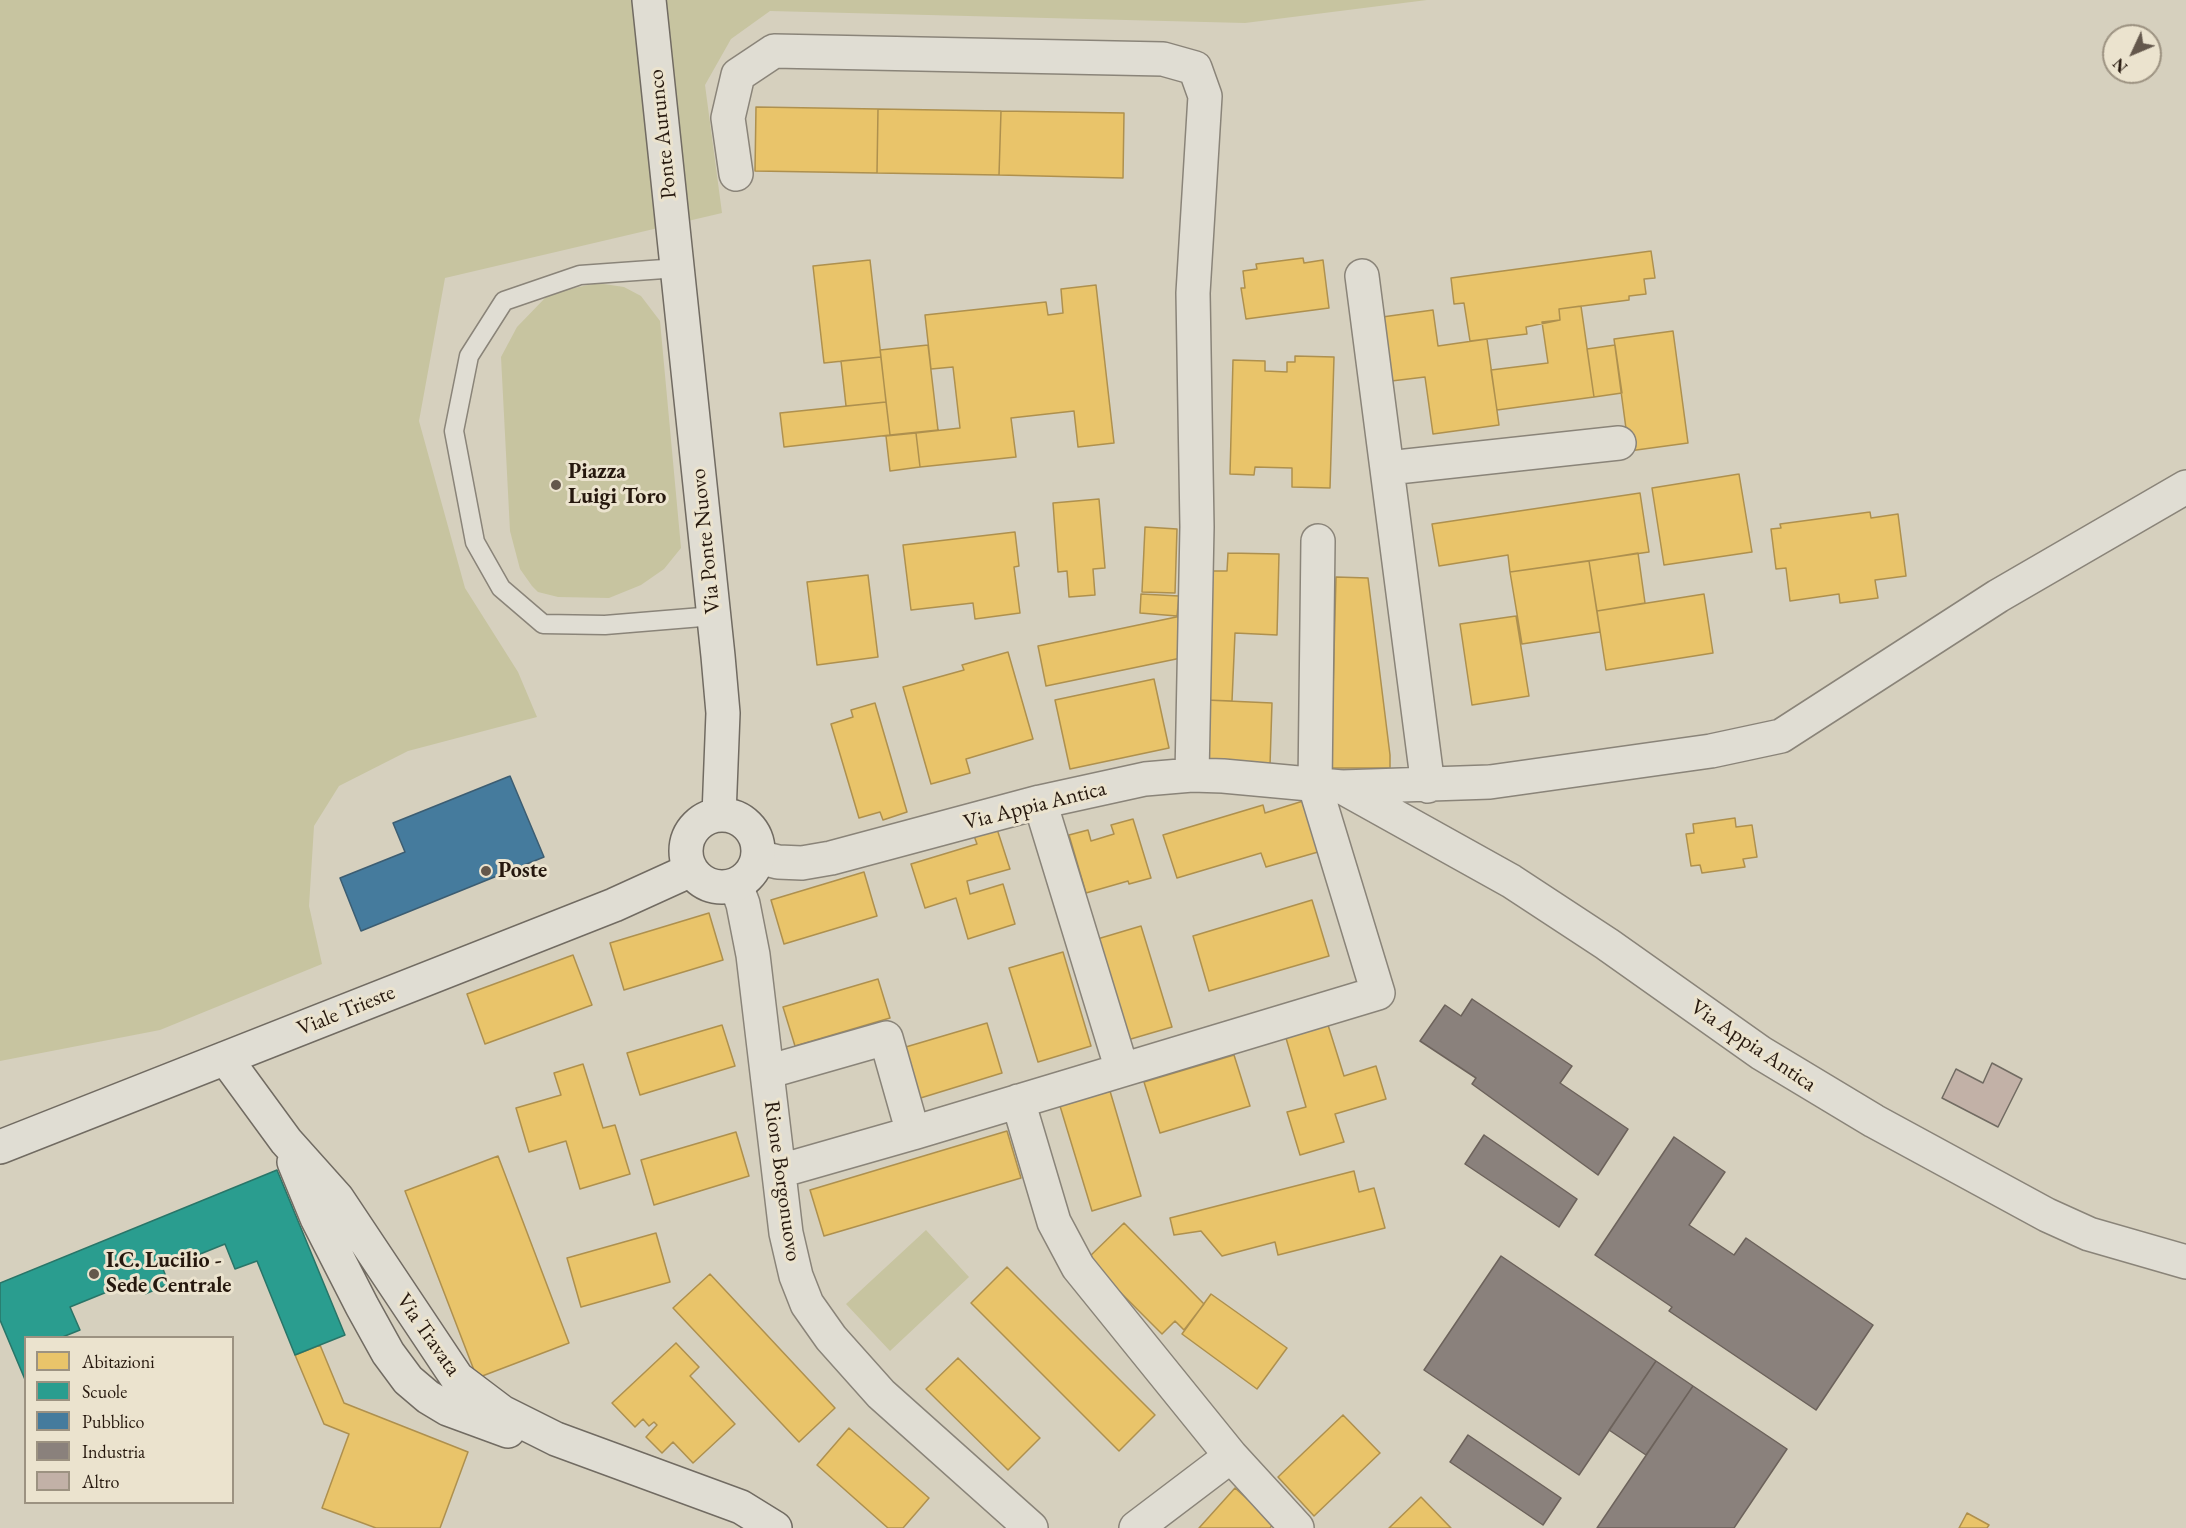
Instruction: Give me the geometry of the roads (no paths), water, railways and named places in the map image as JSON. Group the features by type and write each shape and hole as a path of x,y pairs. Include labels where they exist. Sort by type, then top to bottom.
{"street":[{"name":"Ponte Aurunco","path":"649,0 678,268"},
{"path":"736,174 728,118 738,75 774,51 1163,59 1195,68 1205,96 1193,293 1197,527 1192,775"},
{"name":"Via Ponte Nuovo","path":"678,268 723,713 718,815"},
{"path":"1362,276 1428,786"},
{"path":"1388,468 1619,443"},
{"path":"1329,787 1428,786 1490,782 1711,751 1781,736 1998,596 2186,487"},
{"path":"780,1171 1378,993 1329,787 1317,541"},
{"name":"Via Appia Antica","path":"758,857 778,862 802,863 831,858 1041,802 1145,779 1192,775 1257,778 1329,787 1511,881 1607,944 1761,1053 1883,1126 2037,1210 2089,1234 2186,1262"},
{"path":"1041,802 1122,1070"},
{"path":"718,815 740,820 749,827 758,846 758,857 746,879 736,885 716,887 697,878 691,870 686,847 697,825 718,815"},
{"name":"Viale Trieste","path":"0,1147 614,904 691,870"},
{"name":"Rione Borgonuovo","path":"736,885 743,903 753,956 786,1233 796,1276 807,1305 831,1338 881,1394 1031,1528"},
{"path":"767,1072 886,1038 913,1133"},
{"name":"Via Travata","path":"226,1059 286,1141 316,1218 388,1353 408,1380 428,1397 448,1409 521,1436 556,1439 741,1507 776,1528"},
{"path":"1018,1101 1054,1222 1078,1267 1231,1456 1297,1528"},
{"path":"1136,1528 1231,1456"}],"lane":[{"path":"678,268 580,275 504,301 468,356 454,431 475,542 501,588 543,624 605,625 714,616"}],"place":[{"name":"Piazza Luigi Toro","path":"556,485"},
{"name":"Poste","path":"486,871"},
{"name":"I.C. Lucilio - Sede Centrale","path":"94,1274"}]}
